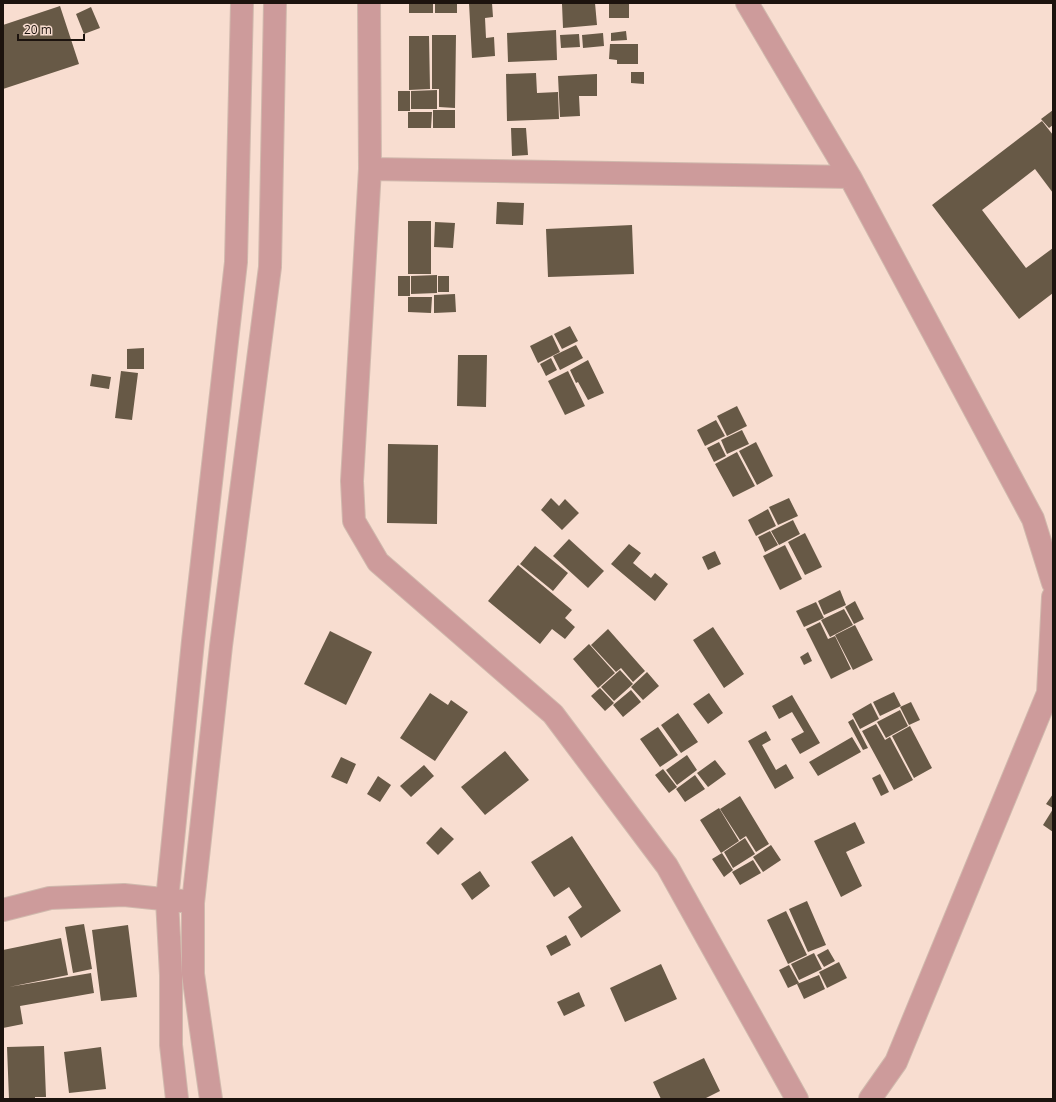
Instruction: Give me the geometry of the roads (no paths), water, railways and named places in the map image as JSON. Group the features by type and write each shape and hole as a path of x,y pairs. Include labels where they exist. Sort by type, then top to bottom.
{"street":[{"path":"176,1099 171,1045 171,975 167,900 194,633 236,262 242,3"},
{"path":"211,1099 193,974 193,903 221,646 270,267 275,3"},
{"path":"369,3 370,169 352,481 354,522 378,562 553,714 667,866 797,1099"},
{"path":"747,3 850,178 1033,519 1053,583"},
{"path":"370,169 850,178"},
{"path":"870,1099 896,1062 1050,694 1053,597"},
{"path":"3,910 50,898 124,895 193,903"}]}
